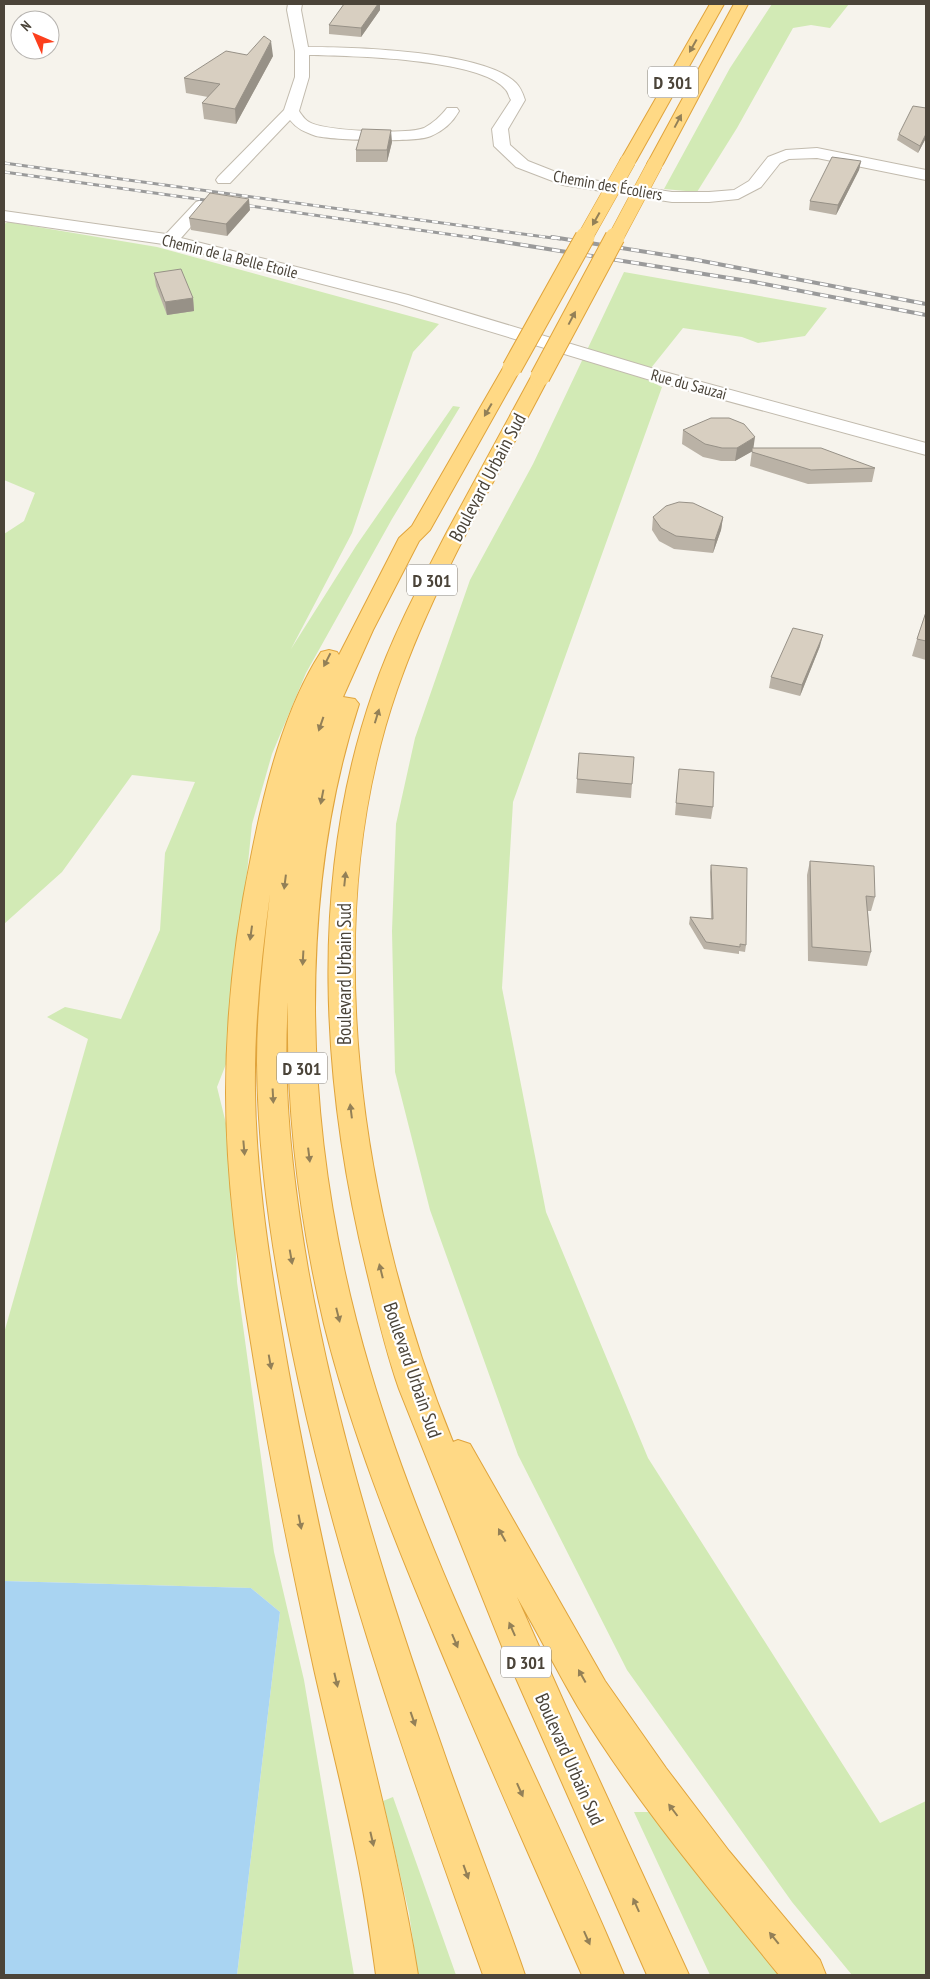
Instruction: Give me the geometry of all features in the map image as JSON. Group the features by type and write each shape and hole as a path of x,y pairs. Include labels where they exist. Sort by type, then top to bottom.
{"highway":[{"name":"Boulevard Urbain Sud","path":"420,530 717,4"},
{"name":"Boulevard Urbain Sud","path":"668,1975 505,1614 409,1368 370,1223 346,1071 341,972 344,887 357,797 368,746 378,711 401,648 434,576 731,22 747,7"},
{"path":"397,1975 384,1895 303,1536 264,1323 246,1178 241,1118 241,1062 250,940 261,869 283,771 295,734 306,704 344,628 394,541 420,530"},
{"path":"420,530 410,538 361,630 343,669 314,746 300,792 290,840 274,999 271,1072 276,1152 287,1234 303,1327 329,1443 361,1558 397,1673 450,1829 504,1975"},
{"name":"D 301","path":"420,530 422,540 376,631 345,710 324,786 313,842 306,897 301,1029 304,1104 309,1158 330,1280 342,1330 357,1385 380,1450 436,1596 603,1975"},
{"path":"409,1368 592,1694 652,1782 697,1842 805,1975"}],"street":[{"path":"224,180 291,112 302,77 302,51 294,10 295,4"},
{"name":"Chemin des Écoliers","path":"302,51 421,58 475,67 496,76 510,86 518,100 500,129 502,146 522,164 563,180 672,197 709,197 738,194 755,184 774,160 786,155 817,153 926,175"},
{"path":"291,112 302,125 320,132 344,135 391,135 426,133 447,120 452,111"},
{"path":"881,165 917,157"},
{"path":"170,240 202,206"},
{"name":"Chemin de la Belle Etoile","path":"4,216 170,240 453,313"},
{"name":"Rue du Sauzai","path":"453,313 483,324 654,375 926,449"}],"green space":[{"path":"772,4 849,4 830,28 811,25 793,28 737,128 697,192 664,189 730,68"},
{"path":"8,222 157,247 439,324 413,352 352,533 291,649 356,546 453,406 460,407 392,519 306,673 272,754 252,824 228,1059 217,1087 232,1148 237,1282 274,1552 304,1680 354,1975 237,1975 280,1612 251,1588 4,1581 4,1333 88,1039 47,1017 65,1007 121,1019 160,930 165,853 195,782 132,775 62,872 4,924 4,534 24,521 35,493 4,480 4,224"},
{"path":"624,272 827,308 805,336 758,343 742,337 683,328 643,378 662,387 513,802 502,988 546,1212 648,1458 880,1823 926,1801 926,1975 852,1975 792,1902 627,1670 518,1455 430,1210 395,1072 392,931 396,824 415,738 470,580 533,464"},
{"path":"393,1797 456,1975 418,1975 409,1913 383,1801"},
{"path":"634,1812 652,1812 780,1975 710,1975"}],"water":[{"path":"4,1581 251,1588 280,1612 237,1975 4,1975"}],"building":[{"path":"344,4 378,4 361,28 329,25"},
{"path":"264,36 271,41 235,109 202,103 220,84 184,78 226,51 247,55"},
{"path":"913,106 926,108 926,134 920,146 899,134"},
{"path":"362,129 391,130 387,150 356,150"},
{"path":"832,157 861,161 838,205 810,201"},
{"path":"210,193 249,199 226,224 189,218"},
{"path":"181,269 193,298 165,302 154,273"},
{"path":"711,418 729,418 744,424 755,437 737,448 722,448 705,444 683,430"},
{"path":"752,448 821,448 875,468 811,470 752,452"},
{"path":"679,502 693,503 723,517 715,540 676,536 661,528 653,517 666,506"},
{"path":"926,612 926,641 917,639"},
{"path":"793,628 823,635 802,685 771,677"},
{"path":"579,753 634,757 632,784 577,779"},
{"path":"679,769 714,772 713,807 676,803"},
{"path":"810,861 874,866 875,897 866,896 871,952 812,947"},
{"path":"711,865 747,868 746,945 740,944 740,947 706,942 690,917 713,919"}],"railway":[{"path":"4,163 560,239"},
{"path":"4,172 219,202"},
{"path":"237,204 482,239"},
{"path":"473,237 754,282 926,315"},
{"path":"552,237 697,260 926,304"}]}
